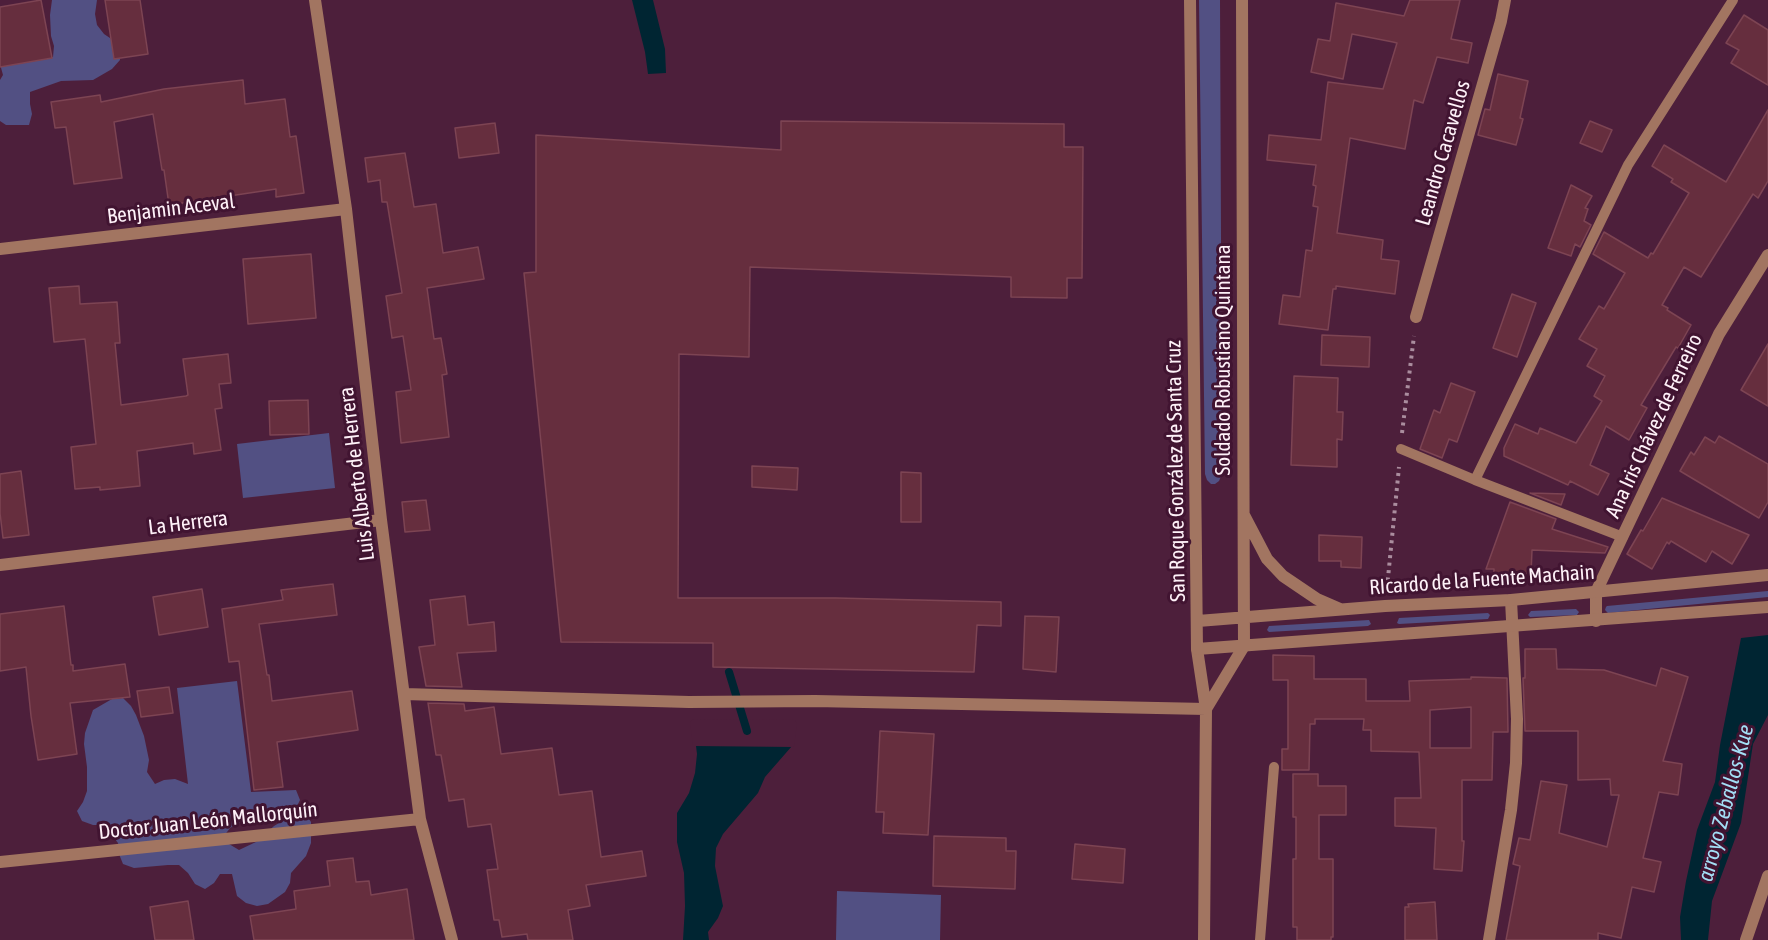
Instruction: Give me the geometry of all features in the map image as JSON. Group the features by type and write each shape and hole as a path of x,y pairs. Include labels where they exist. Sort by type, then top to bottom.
{"street":[{"name":"Luis Alberto de Herrera","path":"315,0 346,209 381,520 420,819 452,940"},
{"name":"San Roque González de Santa Cruz","path":"1190,0 1197,649 1206,709 1204,940"},
{"name":"Soldado Robustiano Quintana","path":"1242,0 1244,646"},
{"name":"Leandro Cacavellos","path":"1416,317 1501,21 1505,0"},
{"name":"Benjamin Aceval","path":"0,249 346,209"},
{"name":"Ana Iris Chávez de Ferreiro","path":"1596,621 1596,592 1719,334 1768,255"},
{"path":"1243,513 1267,559 1283,576 1317,599 1341,610"},
{"name":"La Herrera","path":"0,565 381,520"},
{"name":"RIcardo de la Fuente Machain","path":"1198,621 1385,606 1511,600 1768,575"},
{"path":"1489,940 1511,810 1516,763 1517,718 1511,600"},
{"path":"1197,649 1768,608"},
{"path":"404,694 689,702 815,701 1206,709 1244,646"},
{"name":"Doctor Juan León Mallorquín","path":"0,862 420,819"},
{"path":"1746,940 1768,876"}],"lane":[{"path":"1475,480 1628,165 1733,0"},
{"path":"1401,449 1623,537"},
{"path":"1260,940 1274,767"}],"path":[{"path":"1385,606 1416,317"}],"shaded area":[{"path":"52,0 97,0 95,14 97,25 119,49 120,60 112,69 93,80 61,81 30,92 32,114 29,125 6,125 0,121 0,80 3,75 0,64 53,57 50,15"},
{"path":"1199,0 1220,0 1222,474 1215,484 1207,480 1205,474"},
{"path":"329,433 335,488 243,498 237,444"},
{"path":"1768,591 1768,597 1608,613 1605,610 1607,606"},
{"path":"1576,609 1579,612 1577,615 1530,617 1528,615 1531,611"},
{"path":"1488,613 1490,615 1488,619 1397,623 1399,618"},
{"path":"1369,620 1371,624 1368,626 1269,632 1267,630 1269,626"},
{"path":"237,681 251,792 296,790 300,800 295,810 286,814 240,822 230,828 224,836 229,844 239,850 258,841 284,820 305,813 311,822 311,843 306,856 291,873 290,883 285,892 268,904 257,906 246,903 237,896 232,874 220,874 214,883 205,889 195,884 179,865 134,868 123,864 118,843 104,825 93,825 82,821 77,811 87,791 84,744 85,733 93,710 112,699 123,698 136,715 144,736 149,760 147,772 155,784 175,779 188,784 177,688"},
{"path":"837,891 941,895 940,940 836,940"}],"water":[{"path":"632,0 653,0 665,49 666,73 648,74"},
{"name":"arroyo Zeballos-Kue","path":"1768,635 1768,715 1753,744 1741,823 1712,901 1708,940 1681,940 1680,917 1686,881 1697,830 1715,782 1741,638"},
{"path":"693,722 792,746 765,777 758,793 723,834 716,848 715,866 723,906 708,932 709,940 683,940 684,873 677,842 677,813 689,793 695,773 697,754"}],"pier":[{"path":"693,719 795,720 797,723 794,747 693,746 690,722"}],"building":[{"path":"41,0 52,58 0,67 0,7"},
{"path":"105,0 140,0 148,54 114,59"},
{"path":"1410,0 1460,0 1451,39 1472,43 1468,63 1437,57 1423,103 1414,100 1405,149 1350,138 1337,233 1383,240 1381,259 1399,261 1395,294 1336,286 1336,289 1333,289 1328,330 1279,324 1283,295 1300,297 1306,250 1312,251 1318,207 1313,206 1316,165 1267,160 1269,135 1321,140 1328,82 1383,89 1397,43 1352,34 1343,79 1311,72 1318,39 1330,41 1336,3 1404,16"},
{"path":"1744,15 1768,30 1768,85 1731,63 1739,50 1726,43"},
{"path":"1498,74 1528,81 1520,118 1523,119 1516,145 1478,135 1485,109 1490,110"},
{"path":"243,80 245,104 285,99 290,137 296,136 304,193 276,197 276,189 169,205 153,114 114,122 122,178 74,184 66,127 55,128 51,102 100,95 101,102 164,89"},
{"path":"1768,110 1768,181 1758,198 1753,194 1701,277 1684,267 1662,305 1691,325 1641,405 1647,408 1629,440 1606,426 1590,465 1609,474 1598,495 1570,481 1568,485 1504,456 1504,448 1515,424 1538,434 1540,428 1576,443 1602,401 1594,396 1605,376 1587,366 1597,349 1579,339 1599,306 1604,309 1625,273 1593,254 1604,232 1648,258 1651,253 1653,254 1689,193 1671,182 1673,179 1652,166 1664,145 1726,182"},
{"path":"781,121 1064,124 1064,147 1083,147 1082,278 1067,278 1067,298 1011,297 1011,277 750,267 749,357 679,354 678,598 836,598 1001,602 1001,626 977,625 974,672 713,667 713,643 561,642 524,273 536,272 536,135 781,150"},
{"path":"1590,121 1612,130 1602,152 1580,143"},
{"path":"495,123 499,153 459,158 455,128"},
{"path":"405,153 414,207 436,204 443,253 478,247 484,279 427,288 434,339 441,338 447,374 442,375 449,437 401,443 396,392 411,390 403,336 392,338 386,296 402,293 387,202 382,202 380,180 368,182 365,158"},
{"path":"1571,185 1592,196 1585,208 1588,209 1584,221 1591,225 1580,247 1575,244 1571,256 1548,248"},
{"path":"311,254 316,318 248,324 243,259"},
{"path":"79,286 80,304 117,302 120,343 115,343 121,405 186,396 188,395 183,359 228,354 231,383 219,384 222,408 215,409 221,450 194,454 193,443 137,451 140,486 100,490 100,487 75,489 71,447 96,444 85,339 54,342 49,288"},
{"path":"1512,294 1536,303 1517,357 1493,348"},
{"path":"1322,335 1370,337 1369,367 1321,365"},
{"path":"1768,344 1768,406 1741,390"},
{"path":"1294,376 1338,378 1337,412 1343,412 1342,440 1337,439 1337,467 1291,465"},
{"path":"1451,383 1475,392 1457,442 1449,439 1442,458 1420,449 1434,410 1440,413"},
{"path":"308,400 309,434 270,435 269,401"},
{"path":"1719,436 1768,464 1768,502 1759,518 1680,471 1691,452 1694,455 1705,437 1715,443"},
{"path":"752,466 798,468 797,490 752,487"},
{"path":"21,471 29,535 3,538 0,513 0,474"},
{"path":"901,472 921,473 921,522 901,522"},
{"path":"1530,493 1565,494 1561,505"},
{"path":"1662,498 1749,535 1732,564 1712,551 1706,562 1671,541 1669,544 1667,542 1652,569 1627,554"},
{"path":"426,500 430,530 405,532 402,502"},
{"path":"1510,502 1556,519 1552,529 1608,547 1605,553 1532,550 1531,574 1494,573 1494,569 1486,569"},
{"path":"1319,535 1362,537 1361,568 1341,567 1341,561 1319,561"},
{"path":"333,584 337,615 259,624 267,675 269,675 272,701 352,691 358,730 277,742 283,787 254,790 239,661 229,662 222,609 283,600 281,590"},
{"path":"202,589 208,627 159,635 153,597"},
{"path":"465,596 468,625 494,622 496,651 457,653 462,687 426,686 419,647 435,645 430,600"},
{"path":"64,606 73,671 125,664 130,697 70,703 77,754 38,760 26,667 0,671 0,614"},
{"path":"1025,616 1059,617 1056,672 1023,669"},
{"path":"1525,649 1556,649 1557,669 1604,670 1656,686 1661,668 1688,677 1663,761 1682,764 1678,795 1659,792 1643,858 1661,862 1654,892 1632,887 1621,938 1598,933 1598,940 1506,940 1520,866 1513,864 1519,838 1530,840 1541,781 1567,785 1559,833 1607,847 1619,795 1611,795 1610,779 1578,780 1578,731 1525,731 1523,678 1525,678"},
{"path":"1273,655 1314,656 1314,679 1366,679 1366,701 1410,701 1409,681 1471,679 1471,677 1507,678 1508,732 1493,732 1492,780 1462,780 1462,841 1464,841 1462,871 1434,869 1436,828 1395,826 1395,798 1421,798 1419,752 1371,751 1371,730 1363,730 1364,719 1315,719 1315,724 1310,724 1309,770 1282,770 1282,749 1288,749 1288,680 1273,680","holes":["1471,707 1471,748 1430,748 1430,710"]},
{"path":"169,687 173,713 141,717 137,691"},
{"path":"428,703 464,704 465,711 494,707 501,754 552,748 559,795 592,791 601,857 642,851 646,876 586,885 590,906 568,910 573,940 528,940 527,934 502,937 499,920 494,920 487,870 498,869 491,824 468,827 464,799 449,801 441,755 436,755"},
{"path":"880,731 934,734 928,835 883,833 884,812 876,812"},
{"path":"1293,774 1318,774 1318,786 1346,786 1346,815 1319,815 1319,859 1333,859 1333,937 1331,940 1297,940 1297,927 1293,927 1293,859 1296,859 1296,817 1293,817"},
{"path":"934,836 1006,838 1006,851 1016,851 1015,889 933,886"},
{"path":"1075,844 1125,849 1123,883 1072,879"},
{"path":"353,858 356,882 369,881 371,895 407,889 414,940 254,940 250,916 296,909 294,891 330,886 327,861"},
{"path":"188,901 194,940 155,940 150,907"},
{"path":"1435,902 1437,940 1405,940 1405,907 1409,907 1408,904"}],"waterway":[{"path":"729,672 747,731"}]}
